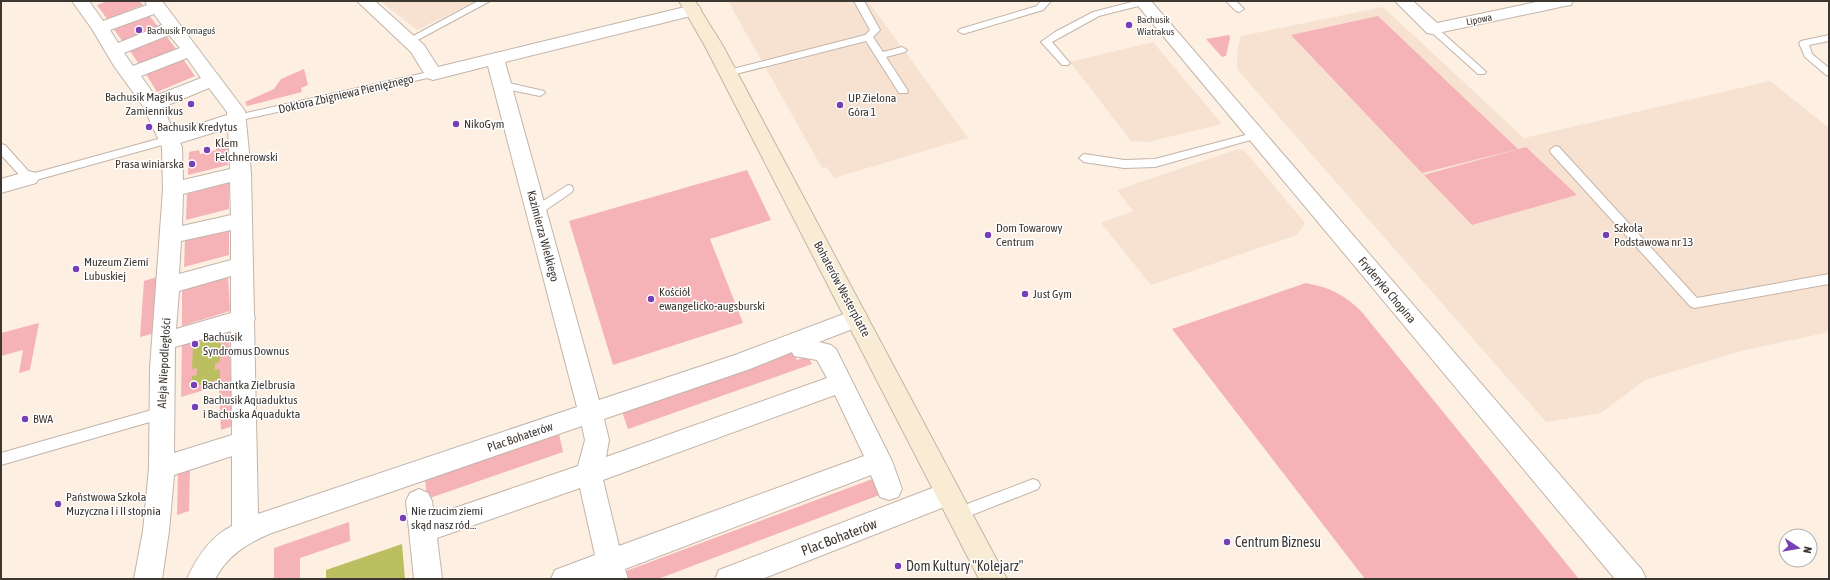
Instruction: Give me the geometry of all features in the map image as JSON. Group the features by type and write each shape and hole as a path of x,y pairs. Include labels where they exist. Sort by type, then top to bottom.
{"street":[{"path":"365,1 418,49 433,74"},
{"path":"1403,1 1433,29"},
{"name":"Lipowa","path":"1433,29 1565,1"},
{"name":"Aleja Niepodległości","path":"85,2 120,62 152,104 170,143 172,189 165,341 162,368 162,468 156,531 148,579"},
{"name":"Fryderyka Chopina","path":"1142,2 1257,135 1632,579"},
{"path":"100,28 155,4 236,111 241,173 241,265 244,318 245,531"},
{"name":"Doktora Zbigniewa Pieniężnego","path":"433,74 690,6"},
{"name":"Bohaterów Westerplatte","path":"690,6 728,73 993,579"},
{"path":"114,50 173,27"},
{"path":"130,74 191,50"},
{"name":"Kazimierza Wielkiego","path":"495,58 591,414 597,444 589,474"},
{"path":"152,104 212,80"},
{"path":"170,143 237,122"},
{"path":"172,189 241,173"},
{"path":"1,186 29,178"},
{"path":"170,236 241,220"},
{"path":"168,286 241,265"},
{"path":"165,341 244,318"},
{"name":"Plac Bohaterów","path":"202,579 215,554 231,539 245,531 288,515 742,362 857,318"},
{"path":"802,349 823,352 828,356 879,461 889,489"},
{"path":"422,531 589,474 842,383"},
{"path":"162,468 245,441"},
{"path":"565,579 612,571 879,461"},
{"path":"589,474 612,571"},
{"path":"419,502 428,579"},
{"name":"Plac Bohaterów","path":"729,579 953,504"}],"lane":[{"path":"409,41 485,1"},
{"path":"728,73 868,37 875,30 859,1"},
{"path":"963,30 1040,8 1046,1"},
{"path":"1231,1 1239,9"},
{"path":"1064,63 1046,42 1096,14 1142,2"},
{"path":"1433,29 1481,72"},
{"path":"868,37 903,91"},
{"path":"1829,38 1804,43 1808,55 1829,73"},
{"path":"880,56 902,50"},
{"name":"Doktora Zbigniewa Pieniężnego","path":"237,122 433,74"},
{"path":"501,83 510,87 540,92"},
{"path":"1084,158 1124,164 1155,163 1257,135"},
{"path":"1,148 29,178 170,143"},
{"path":"1556,150 1694,303 1829,279"},
{"path":"536,210 568,190"},
{"path":"1,459 162,413"},
{"path":"953,504 997,498 1033,485"}],"shaded area":[{"path":"108,1 139,1 143,5 107,19 97,5"},
{"path":"380,1 476,1 417,30"},
{"path":"728,1 868,1 968,138 834,178 827,167 822,168"},
{"name":"Szkoła Podstawowa nr 13","path":"1383,7 1524,138 1770,81 1829,128 1829,332 1741,351 1645,380 1601,413 1546,422 1237,69 1237,52 1241,36"},
{"path":"149,15 159,28 123,42 113,28"},
{"path":"1378,16 1518,149 1422,173 1291,35"},
{"path":"1229,35 1230,38 1226,56 1222,57 1206,39"},
{"path":"167,37 176,49 139,64 130,51"},
{"path":"1153,42 1222,124 1148,142 1131,141 1070,62"},
{"path":"183,59 195,76 157,92 146,74"},
{"path":"304,69 308,85 301,88 302,92 247,106 245,102 274,89 281,79"},
{"path":"228,142 228,165 188,175 189,152 199,150 200,154 216,150 216,145"},
{"path":"1526,147 1577,195 1472,225 1424,175"},
{"path":"1238,149 1244,150 1305,223 1297,235 1151,285 1101,223 1133,211 1117,190"},
{"path":"747,170 771,220 710,239 743,323 613,365 569,221"},
{"path":"229,183 229,209 186,220 187,194"},
{"path":"229,227 229,255 184,267 185,239"},
{"path":"228,274 230,311 182,326 182,288"},
{"path":"157,277 155,333 140,337 144,281"},
{"path":"1306,283 1336,292 1361,311 1579,579 1365,579 1172,329"},
{"path":"39,323 30,370 19,373 23,350 1,356 1,333"},
{"path":"229,332 231,382 181,397 182,345"},
{"path":"221,336 220,362 215,364 215,370 220,369 220,379 192,387 192,376 197,375 197,368 192,369 193,344"},
{"path":"793,352 797,360 808,356 812,364 628,429 622,412"},
{"path":"236,385 238,424 221,430 219,390"},
{"path":"559,434 563,452 427,499 425,479"},
{"path":"190,469 189,511 177,515 178,473"},
{"path":"875,478 882,494 658,579 619,579 618,574"},
{"path":"349,522 350,541 300,558 300,579 274,579 274,548"},
{"path":"402,544 405,579 326,579 326,570"}],"place":[{"name":"Bachusik Wiatrakus","path":"1129,25"},
{"name":"Bachusik Pomaguś","path":"139,30"},
{"name":"Bachusik Magikus Zamiennikus","path":"191,104"},
{"name":"UP Zielona Góra 1","path":"840,105"},
{"name":"NikoGym","path":"456,124"},
{"name":"Bachusik Kredytus","path":"149,127"},
{"name":"Klem Felchnerowski","path":"207,150"},
{"name":"Prasa winiarska","path":"192,164"},
{"name":"Dom Towarowy Centrum","path":"988,235"},
{"name":"Szkoła Podstawowa nr 13","path":"1606,235"},
{"name":"Muzeum Ziemi Lubuskiej","path":"76,269"},
{"name":"Just Gym","path":"1025,294"},
{"name":"Kościół ewangelicko-augsburski","path":"651,299"},
{"name":"Bachusik Syndromus Downus","path":"195,344"},
{"name":"Bachantka Zielbrusia","path":"194,385"},
{"name":"Bachusik Aquaduktus i Bachuska Aquadukta","path":"195,407"},
{"name":"BWA","path":"25,419"},
{"name":"Państwowa Szkoła Muzyczna I i II stopnia","path":"58,504"},
{"name":"Nie rzucim ziemi skąd nasz ród...","path":"403,518"},
{"name":"Centrum Biznesu","path":"1227,542"},
{"name":"Dom Kultury \"Kolejarz\"","path":"898,566"}]}
